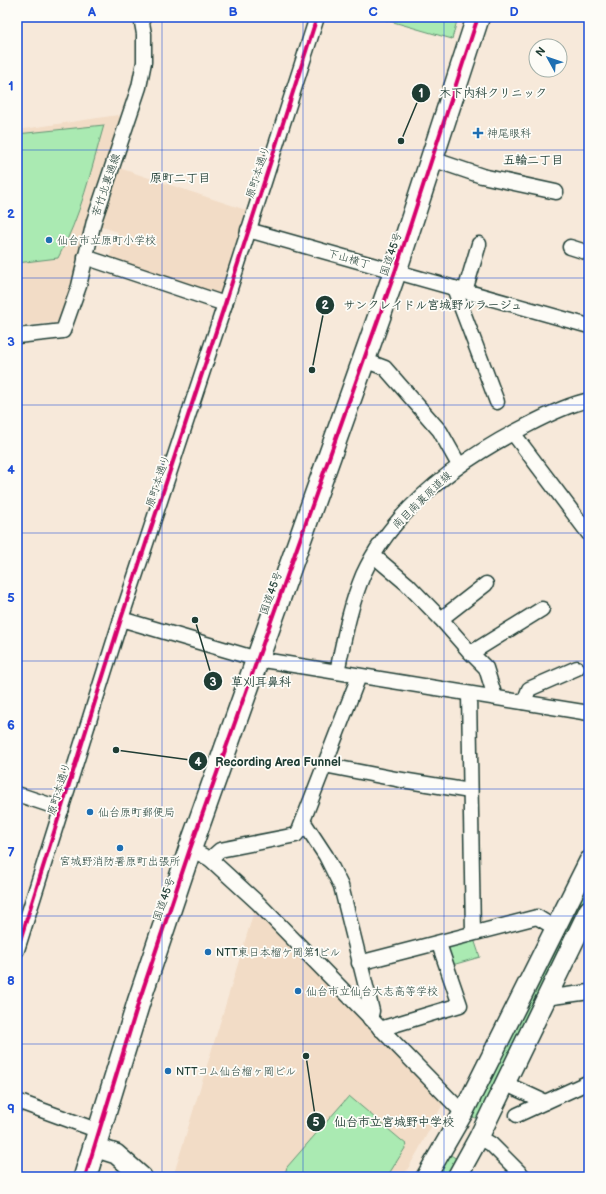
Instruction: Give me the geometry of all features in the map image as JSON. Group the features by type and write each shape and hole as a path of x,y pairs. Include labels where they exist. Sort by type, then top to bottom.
{"highway":[{"name":"国道45号","path":"85,1177 139,1001 190,849 395,272 478,17"}],"street":[{"name":"苦竹北裏通線","path":"17,336 63,331 79,286 94,221 139,87 144,62 144,34 140,17"},
{"name":"原町本通り","path":"17,950 121,619 225,304 317,17"},
{"path":"432,159 482,176 556,192"},
{"name":"下山横丁","path":"248,230 589,326"},
{"path":"480,244 460,289 497,402"},
{"path":"570,247 589,253"},
{"path":"85,257 225,304"},
{"path":"364,360 385,368 440,432 459,465"},
{"name":"南目南裏原道線","path":"338,672 352,606 364,574 389,532 401,517 459,465 513,432 556,411 589,400"},
{"path":"513,432 589,534"},
{"path":"374,556 408,584 486,668 495,697"},
{"path":"440,618 486,584"},
{"path":"471,653 542,609"},
{"path":"121,619 257,659 589,713"},
{"path":"524,702 529,689 576,668"},
{"path":"210,859 220,850 296,835 303,821 359,676"},
{"path":"469,694 474,933"},
{"path":"324,765 470,791"},
{"path":"17,794 62,809"},
{"path":"303,821 326,856 340,886 372,1011 370,1018"},
{"path":"190,849 210,859 258,903 463,1113"},
{"path":"426,1177 463,1113 589,861"},
{"path":"457,1177 479,1137 545,998 589,910"},
{"path":"359,963 439,944 474,933 537,917 555,928"},
{"path":"380,1029 460,1005 439,944"},
{"path":"545,998 589,992"},
{"path":"517,1115 589,1082"},
{"path":"504,1083 545,1102"},
{"path":"17,1101 97,1139 142,1177"},
{"path":"479,1137 492,1144 524,1177"}],"shaded area":[{"name":"仙台市立原町小学校","path":"118,115 125,122 87,218 76,262 66,315 59,322 17,326 17,130"},
{"path":"119,168 246,210 219,296 109,258 118,232 99,226"},
{"path":"255,908 445,1100 403,1177 173,1177"}],"green space":[{"path":"376,17 458,17 452,39"},
{"path":"104,125 79,209 58,258 17,263 17,134"},
{"path":"589,875 589,895 478,1119 470,1116"},
{"path":"473,936 480,957 449,966 443,945"},
{"path":"349,1096 407,1145 387,1177 284,1177 287,1167"},
{"path":"447,1153 459,1160 450,1177 434,1177"}],"cycle path":[{"path":"17,950 121,619 225,304 317,17"},
{"path":"85,1177 139,1001 190,849 395,272 478,17"}],"place":[{"name":"神尾眼科","path":"478,133"},
{"name":"木下内科クリニック","path":"401,141"},
{"name":"仙台市立原町小学校","path":"49,240"},
{"name":"サンクレイドル宮城野ルラージュ","path":"312,370"},
{"name":"草刈耳鼻科","path":"195,620"},
{"name":"Recording Area Funnel","path":"116,750"},
{"name":"仙台原町郵便局","path":"90,812"},
{"name":"宮城野消防署原町出張所","path":"120,848"},
{"name":"NTT東日本榴ケ岡第1ビル","path":"208,952"},
{"name":"仙台市立仙台大志高等学校","path":"298,991"},
{"name":"仙台市立宮城野中学校","path":"306,1056"},
{"name":"NTTコム仙台榴ヶ岡ビル","path":"168,1071"}],"district":[{"name":"五輪二丁目","path":"533,160"},
{"name":"原町二丁目","path":"180,178"}]}
